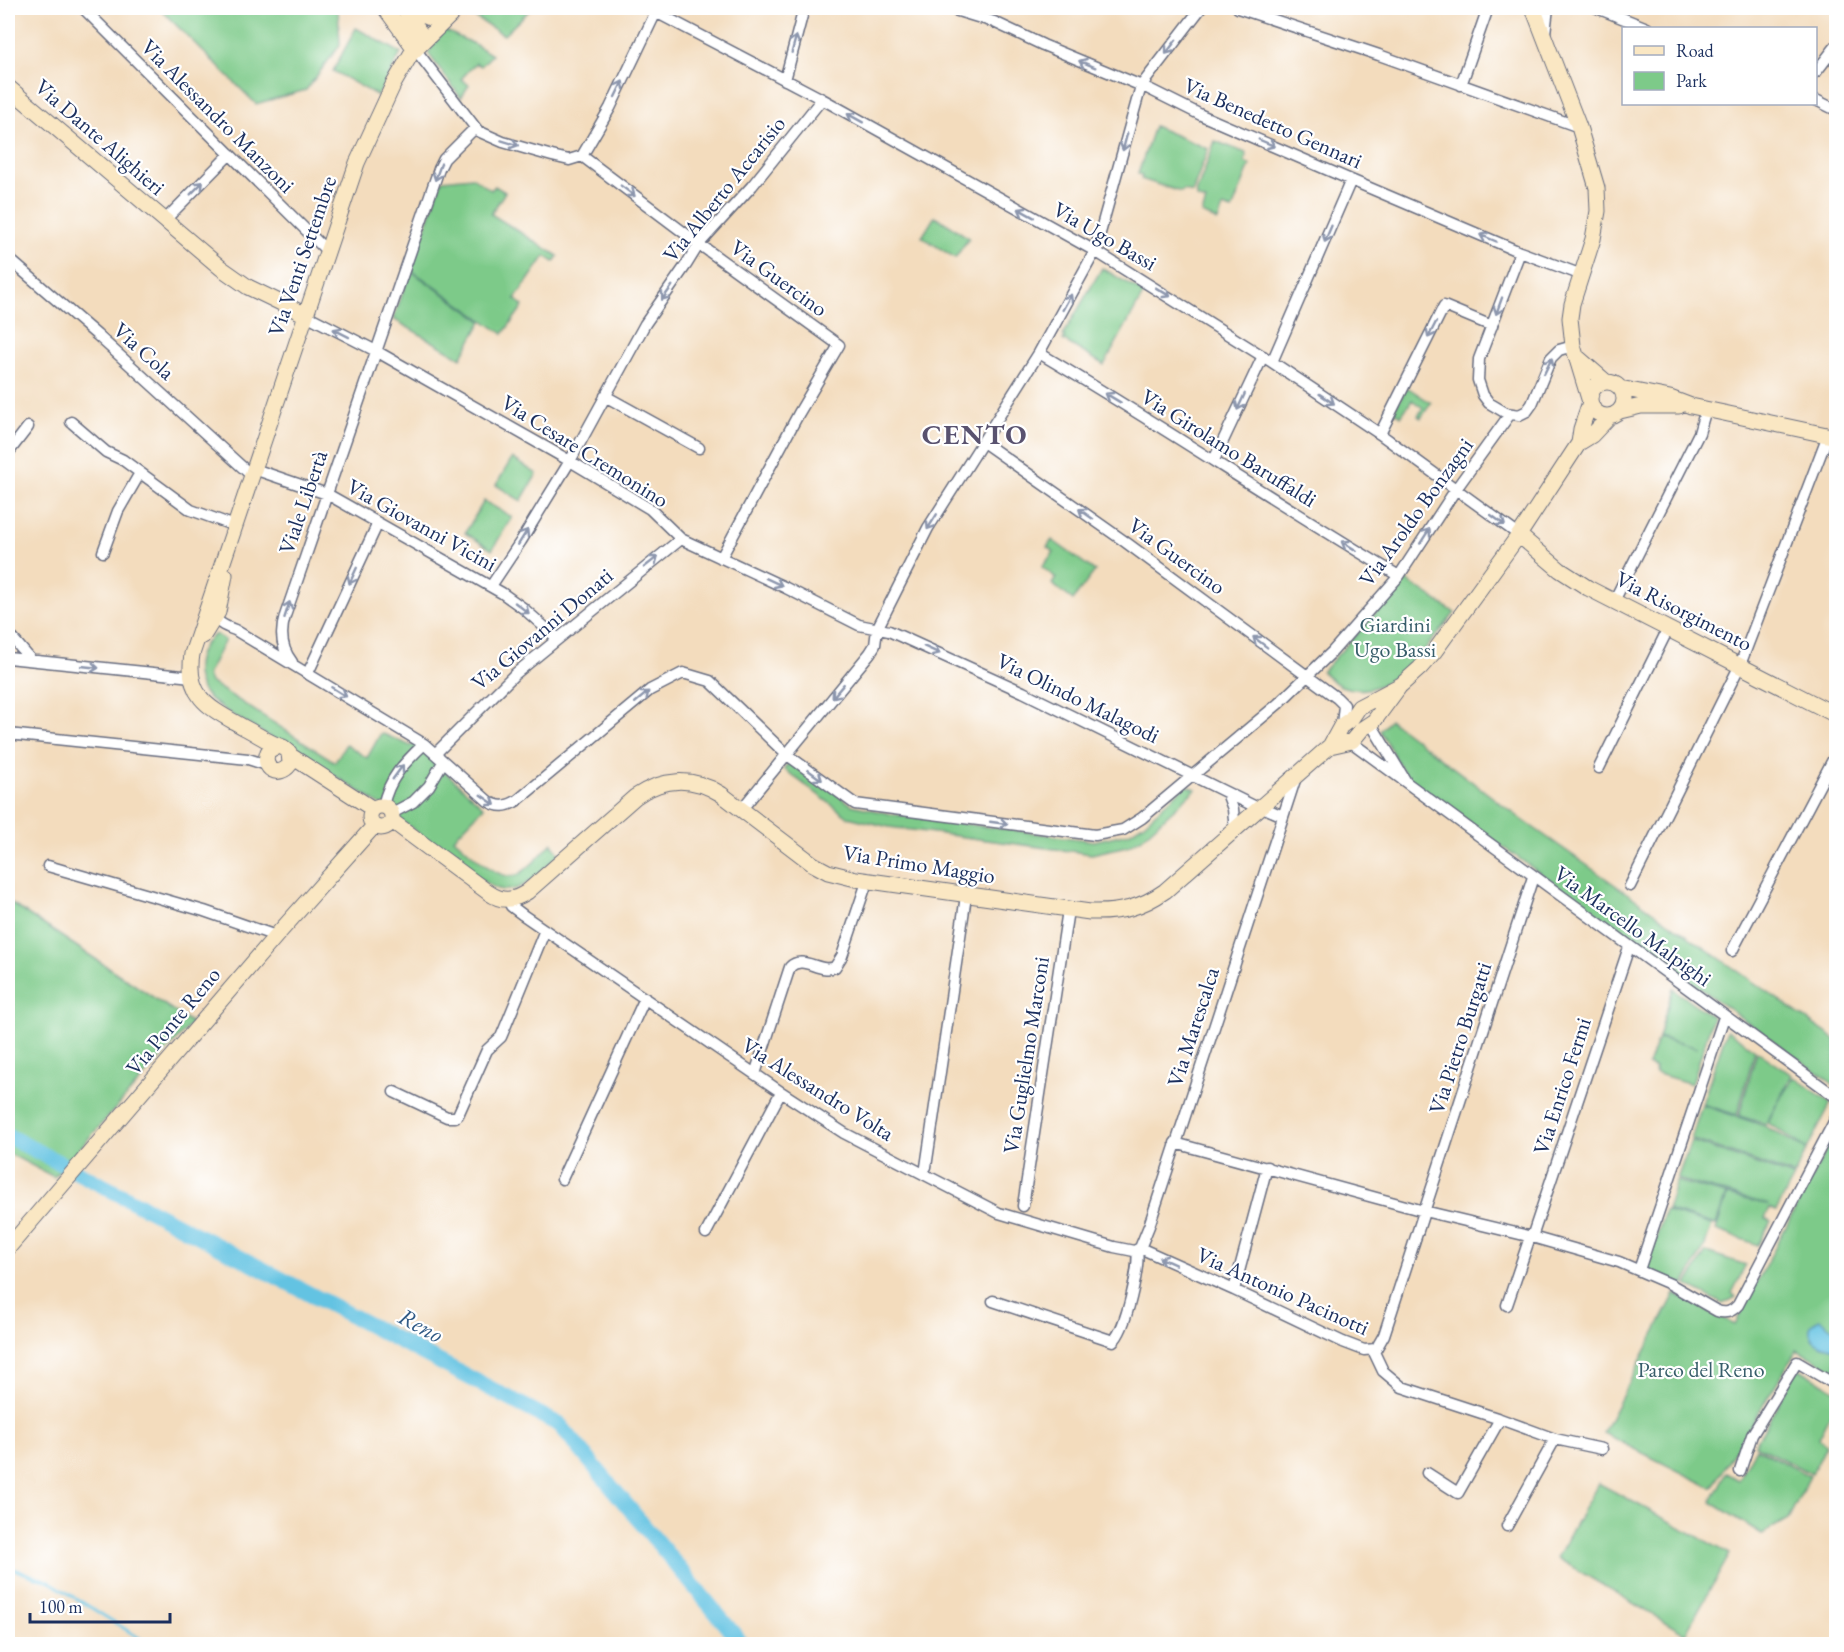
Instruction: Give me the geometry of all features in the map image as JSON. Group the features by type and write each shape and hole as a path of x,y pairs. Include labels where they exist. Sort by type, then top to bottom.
{"main road":[{"path":"385,8 419,44"},
{"path":"404,8 419,44"},
{"path":"414,8 441,23"},
{"name":"Via Venti Settembre","path":"385,813 312,770 276,757 253,732 206,705 197,694 192,677 191,660 357,163 393,85 419,44 458,8"},
{"path":"1533,8 1579,127 1594,174 1598,204 1593,239 1570,318 1574,351 1590,402 1599,415 1615,414 1641,406 1699,407"},
{"name":"Via Dante Alighieri","path":"8,87 164,221 239,281 306,315"},
{"path":"1574,351 1613,385 1624,402 1615,414 1592,435 1579,443"},
{"path":"1579,443 1594,388 1613,385 1699,407 1832,436"},
{"name":"Via Primo Maggio","path":"508,900 518,898 532,888 620,808 654,786 683,781 698,783 721,794 820,868 867,882 1068,910 1107,913 1139,906 1173,885 1341,738 1362,729 1368,713 1388,705 1401,685 1434,652 1519,535 1579,443"},
{"name":"Via Risorgimento","path":"1519,535 1568,576 1836,715"},
{"name":"Via Venti Settembre","path":"191,660 215,619 222,598 229,542"},
{"path":"385,813 489,893 499,899 508,900"},
{"name":"Via Ponte Reno","path":"8,1248 276,936 374,826 370,819 385,813"}],"street":[{"name":"Via Alessandro Manzoni","path":"82,8 327,251"},
{"path":"784,80 804,8"},
{"name":"Via Benedetto Gennari","path":"948,8 994,22 1351,180 1520,252 1582,275"},
{"path":"741,810 875,645 877,629 928,528 1039,353 1095,251 1141,86 1200,8"},
{"path":"1238,8 1379,55 1579,127"},
{"path":"1461,85 1488,8"},
{"path":"1545,40 1548,8"},
{"path":"1597,8 1644,27"},
{"path":"419,44 475,128 503,141 569,160 582,156 610,108 652,10"},
{"name":"Via Ugo Bassi","path":"652,10 822,99 1095,251 1268,359 1380,434 1519,535"},
{"path":"1817,70 1836,46"},
{"name":"Via Alberto Accarisio","path":"491,586 570,461 645,324 699,244 752,186 822,99"},
{"path":"1817,101 1836,110"},
{"name":"Viale Libertà","path":"294,665 283,646 282,623 441,163 475,128"},
{"name":"Via Dante Alighieri","path":"164,221 230,154"},
{"name":"Via Guercino","path":"582,156 839,345 721,558"},
{"path":"1214,460 1268,359 1351,180"},
{"path":"1520,252 1479,358 1479,385 1489,403 1510,414 1519,415 1530,408 1548,362 1559,350 1574,351"},
{"name":"Via Cola","path":"8,258 253,472"},
{"path":"1380,434 1444,306 1492,326"},
{"name":"Via Cesare Cremonino","path":"306,315 570,461 650,509 681,539 859,625 877,629"},
{"path":"375,353 453,398 452,401"},
{"name":"Via Girolamo Baruffaldi","path":"1039,353 1400,576"},
{"path":"605,396 699,448"},
{"path":"1614,601 1699,433 1699,407"},
{"name":"Via Aroldo Bonzagni","path":"439,758 493,804 502,807 511,805 650,690 683,673 710,681 786,754 855,804 1095,835 1123,830 1142,818 1307,677 1400,576 1456,489 1510,414"},
{"path":"71,422 106,452 123,460 191,510 235,526"},
{"path":"8,453 28,427"},
{"path":"1630,886 1740,665 1832,436"},
{"name":"Via Guercino","path":"983,442 1124,541 1344,705"},
{"name":"Via Giovanni Vicini","path":"253,472 327,494 491,586 523,608 558,639"},
{"path":"103,552 118,511 140,473"},
{"path":"308,673 378,523"},
{"name":"Via Giovanni Donati","path":"385,813 413,802 429,786 439,758 500,687 681,539"},
{"path":"214,587 211,608 215,619 222,625 235,630 308,673 424,744 439,758"},
{"name":"Via Olindo Malagodi","path":"877,629 889,631 1013,687 1261,808"},
{"path":"1599,768 1668,629"},
{"path":"201,640 214,632 235,630"},
{"path":"8,633 32,660"},
{"path":"8,658 192,677"},
{"path":"1341,738 1344,705 1368,713"},
{"name":"Via Marcello Malpighi","path":"1368,713 1408,786"},
{"path":"8,734 248,759 276,757"},
{"name":"Via Marcello Malpighi","path":"1341,738 1836,1097"},
{"path":"385,813 390,783 399,768 424,744"},
{"path":"1732,951 1836,754"},
{"name":"Via Marescalca","path":"1138,1249 1149,1227 1296,777"},
{"path":"1227,793 1233,809 1235,831"},
{"path":"1261,808 1283,816"},
{"path":"48,866 204,911 276,936"},
{"name":"Via Pietro Burgatti","path":"1424,1211 1533,877"},
{"path":"755,1074 790,967 800,962 826,969 835,967 842,956 867,882"},
{"path":"926,1167 966,896"},
{"name":"Via Alessandro Volta","path":"508,900 516,910 844,1133 999,1213 1114,1247 1138,1249"},
{"name":"Via Guglielmo Marconi","path":"1023,1206 1068,910"},
{"path":"394,1092 447,1117 458,1115 487,1050 501,1037 545,930"},
{"name":"Via Enrico Fermi","path":"1507,1305 1629,947"},
{"path":"562,1179 645,998"},
{"path":"1639,1270 1724,1017"},
{"path":"706,1233 781,1092"},
{"path":"1175,1143 1424,1211 1531,1237 1639,1270 1684,1291 1721,1312 1733,1311 1738,1305 1836,1118"},
{"path":"1234,1290 1267,1167"},
{"name":"Via Antonio Pacinotti","path":"1138,1249 1234,1290 1343,1342 1364,1350 1373,1350 1381,1342 1424,1211"},
{"path":"993,1301 1113,1341 1118,1335 1130,1298 1139,1261 1138,1249"},
{"path":"1373,1350 1383,1371 1402,1387 1554,1439 1602,1449"},
{"path":"1740,1472 1752,1435 1797,1362 1836,1385"},
{"path":"1427,1473 1458,1493 1500,1419"},
{"path":"1507,1526 1554,1439"}],"green space":[{"path":"159,8 338,8 340,45 306,90 256,104"},
{"path":"468,8 532,8 504,35 464,11"},
{"path":"356,28 401,53 378,96 333,71"},
{"path":"444,30 492,55 481,66 476,63 461,79 469,85 461,98 428,53"},
{"path":"1154,126 1208,149 1192,193 1184,190 1181,192 1141,179 1142,175 1138,174"},
{"path":"1215,141 1246,153 1245,162 1250,165 1232,210 1223,207 1218,221 1202,214 1206,201 1197,198 1196,193"},
{"path":"472,177 491,190 495,186 505,192 491,214 558,256 554,262 545,256 515,299 523,306 503,334 411,270 442,180"},
{"path":"935,216 969,238 955,258 922,237"},
{"path":"1102,268 1144,293 1104,365 1063,340 1065,337 1063,335"},
{"path":"411,271 482,321 461,358 393,319"},
{"path":"1407,387 1431,403 1421,418 1418,416 1423,408 1412,400 1401,416 1393,411"},
{"path":"512,458 537,474 521,501 496,485"},
{"path":"484,501 512,517 492,550 465,533"},
{"path":"1052,540 1095,571 1073,600 1052,584 1056,578 1042,567 1054,552 1047,547"},
{"name":"Giardini Ugo Bassi","path":"1406,580 1455,613 1420,654 1391,679 1375,687 1358,690 1333,682 1322,672"},
{"path":"216,634 225,640 207,675 210,682 335,762 346,744 367,758 381,733 411,746 414,744 484,807 454,838 492,870 509,876 517,875 531,865 552,843 559,854 536,876 515,889 501,890 481,880 394,815 388,807 380,805 219,706 207,696 197,675 198,660 204,645"},
{"path":"1390,720 1524,821 1836,1040 1836,1086 1407,778 1380,731"},
{"path":"791,760 852,805 891,814 1094,841 1129,833 1143,824 1186,785 1196,789 1141,839 1127,846 1092,854 889,827 848,817 784,769"},
{"path":"8,901 192,1023 54,1177 8,1153"},
{"path":"1673,989 1713,1017 1692,1084 1655,1073 1655,1068 1648,1065 1658,1038 1698,1048 1658,1037"},
{"path":"1727,1030 1755,1050 1737,1115 1702,1104"},
{"path":"1757,1051 1792,1075 1766,1124 1739,1116"},
{"path":"1794,1077 1831,1103 1807,1149 1768,1123"},
{"path":"1702,1105 1765,1126 1807,1150 1794,1175 1691,1139"},
{"name":"Parco del Reno","path":"1836,1131 1836,1371 1797,1350 1712,1488 1603,1433 1675,1294 1735,1324"},
{"path":"1691,1141 1794,1177 1776,1211 1770,1208 1765,1218 1771,1221 1758,1245 1716,1230 1727,1195 1769,1205 1677,1179"},
{"path":"1676,1181 1726,1194 1716,1225 1667,1210"},
{"path":"1665,1211 1712,1225 1704,1248 1684,1285 1646,1269"},
{"path":"1706,1252 1746,1265 1732,1293 1736,1297 1723,1304 1687,1285"},
{"path":"1798,1368 1836,1391 1836,1403 1819,1438 1826,1446 1812,1474 1755,1445"},
{"path":"1756,1448 1810,1476 1788,1519 1762,1534 1711,1502 1726,1473 1739,1480"},
{"path":"1598,1483 1730,1554 1685,1634 1557,1558"}],"water":[{"path":"1820,1319 1836,1331 1836,1349 1821,1345 1811,1336 1810,1328"}],"waterway":[{"name":"Reno","path":"8,1136 560,1425 742,1644"},
{"path":"8,1567 50,1582 149,1644"}],"district":[{"name":"CENTO","path":"975,434"}]}
